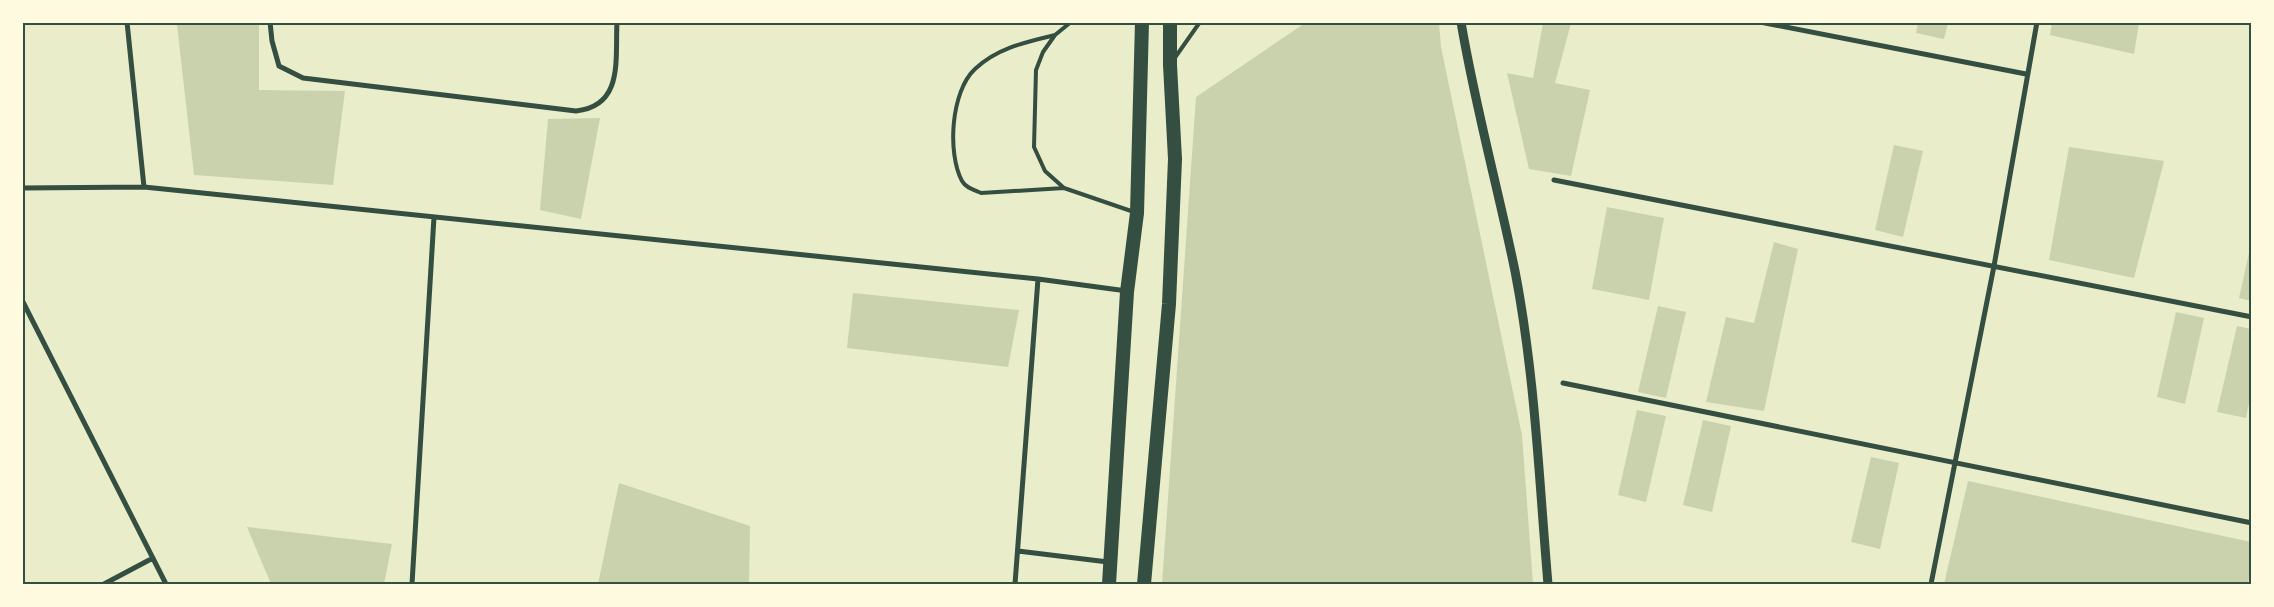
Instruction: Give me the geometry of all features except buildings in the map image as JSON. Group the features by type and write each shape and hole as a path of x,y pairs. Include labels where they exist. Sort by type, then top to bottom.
{"highway":[{"path":"1109,584 1127,292 1137,213 1142,22"},
{"path":"1144,584 1169,294 1175,159 1170,65 1170,22"}],"street":[{"path":"127,22 144,187"},
{"path":"270,22 272,41 279,66 303,78 576,112 591,110 600,105 609,93 614,79 617,22"},
{"path":"1461,22 1470,76 1514,271 1526,341 1548,584"},
{"path":"1760,22 2026,74"},
{"path":"1931,584 1994,266 2026,74 2037,22"},
{"path":"1554,180 2252,317"},
{"path":"22,188 144,187 1038,280 1127,292"},
{"path":"412,584 434,217"},
{"path":"1015,584 1038,280"},
{"path":"22,300 166,584"},
{"path":"1563,383 2252,523"},
{"path":"1018,551 1111,562"},
{"path":"104,584 153,558"}],"lane":[{"path":"1064,188 1045,171 1034,147 1036,70 1043,52 1055,35 1071,22"},
{"path":"1170,65 1200,22"},
{"path":"1055,35 1014,45 988,58 973,70 964,84 954,116 954,158 963,181 971,190 981,193 1064,188 1137,213"}],"green space":[{"path":"228,22 259,23 259,90 345,91 333,185 194,175 177,25"},
{"path":"1305,23 1439,23 1441,47 1522,435 1533,584 1162,584 1196,97"},
{"path":"1543,23 1571,23 1555,83 1590,90 1571,176 1529,169 1507,73 1533,78"},
{"path":"1918,23 1948,23 1944,39 1916,33"},
{"path":"2052,23 2139,23 2134,54 2050,35"},
{"path":"600,118 581,219 540,210 548,119"},
{"path":"1894,145 1923,151 1903,237 1875,230"},
{"path":"2069,147 2164,161 2134,278 2049,260"},
{"path":"1607,207 1664,218 1649,300 1592,289"},
{"path":"1774,242 1798,249 1764,411 1706,402 1726,317 1754,323"},
{"path":"2251,244 2252,301 2239,298"},
{"path":"853,293 1019,310 1008,367 847,348"},
{"path":"1658,306 1686,312 1666,398 1638,392"},
{"path":"2176,312 2204,318 2185,404 2157,397"},
{"path":"2237,326 2251,329 2251,393 2246,418 2217,412"},
{"path":"1637,410 1666,416 1646,502 1618,495"},
{"path":"1703,420 1731,426 1712,512 1683,505"},
{"path":"1871,457 1899,463 1880,549 1851,542"},
{"path":"1968,481 2251,542 2248,584 1944,584"},
{"path":"619,483 750,526 749,584 598,584"},
{"path":"247,527 392,544 384,584 271,584"}]}
